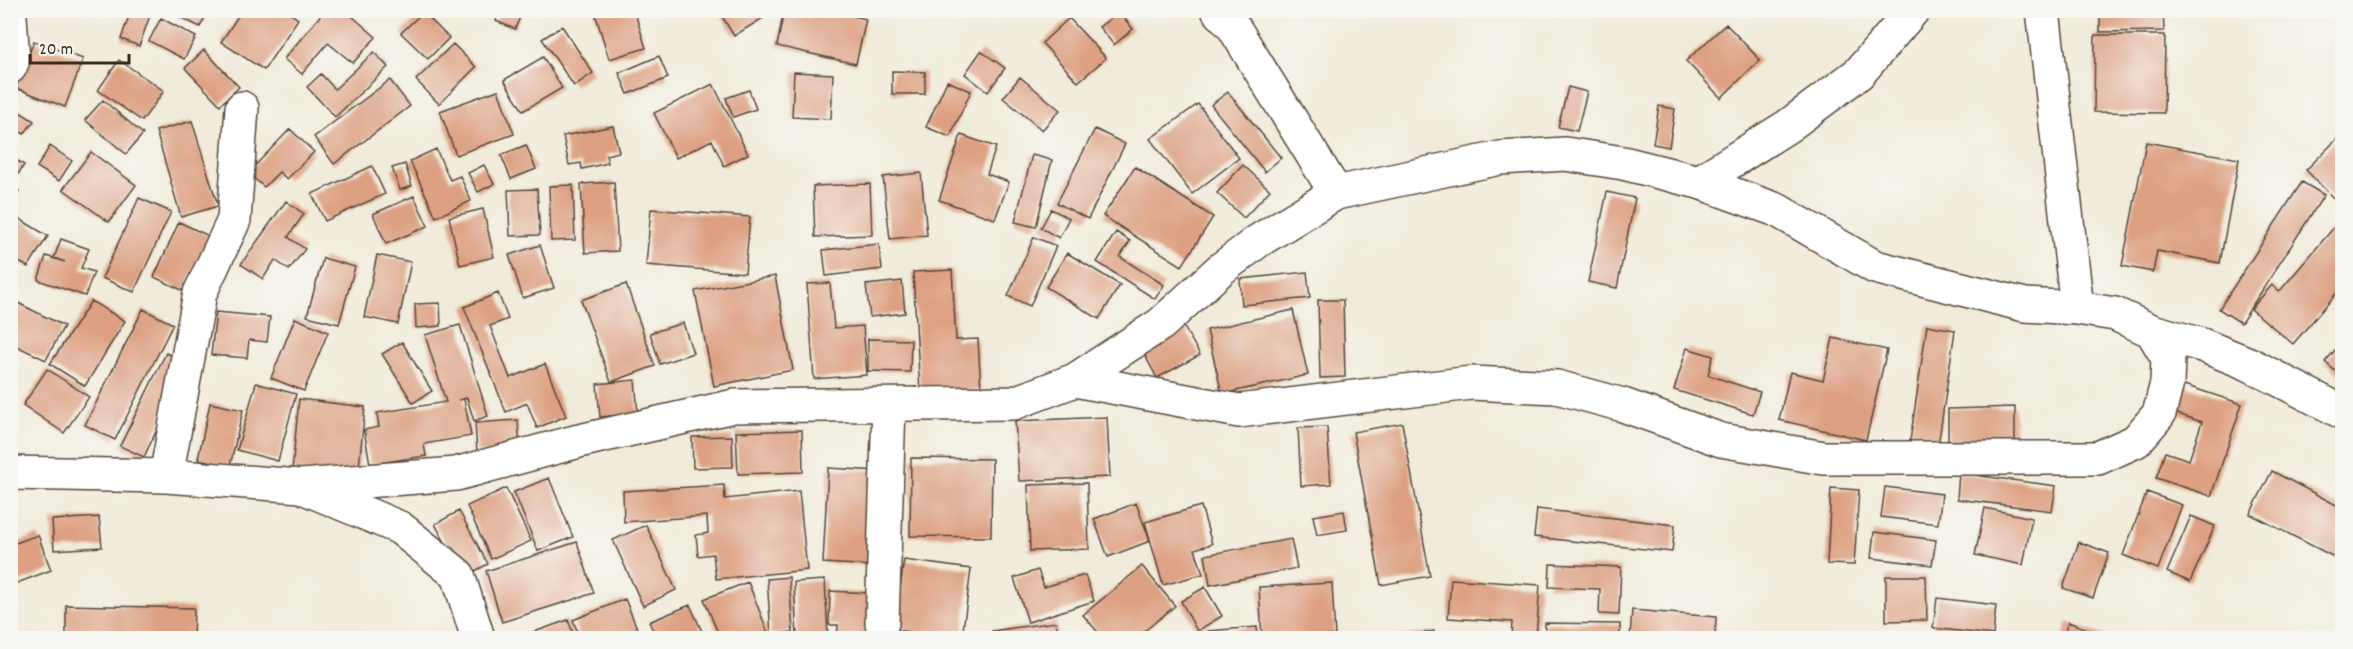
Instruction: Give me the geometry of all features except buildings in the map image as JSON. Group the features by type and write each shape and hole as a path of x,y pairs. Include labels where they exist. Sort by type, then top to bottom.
{"street":[{"path":"1699,182 1788,126 1859,73 1913,10"},
{"path":"2043,10 2077,308"},
{"path":"10,16 13,60 10,67"},
{"path":"1234,16 1336,193"},
{"path":"166,476 200,293 234,220 242,108"},
{"path":"10,473 166,476 301,486 456,474 579,441 734,406 1014,404 1076,380 1161,324 1221,269 1258,241 1336,193 1500,158 1565,154 1623,163 1699,182 1777,210 1875,267 2025,305 2077,308 2115,314 2152,331 2202,345 2249,364 2343,412"},
{"path":"1076,380 1239,411 1471,383 1557,387 1623,405 1721,440 1824,458 2098,458 2136,441 2159,414 2167,383 2168,358 2152,331"},
{"path":"882,623 889,406"},
{"path":"301,486 400,528 458,575 478,639"}]}
